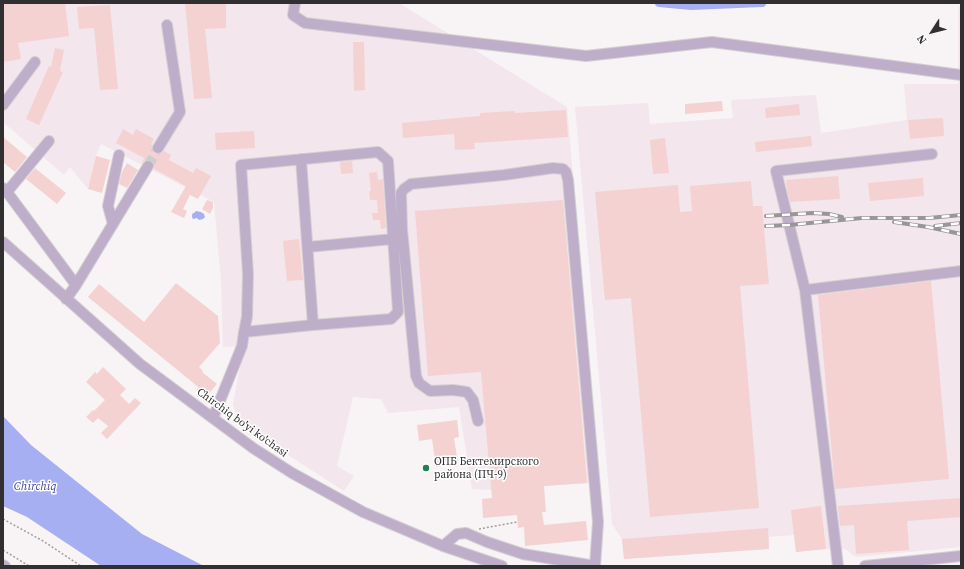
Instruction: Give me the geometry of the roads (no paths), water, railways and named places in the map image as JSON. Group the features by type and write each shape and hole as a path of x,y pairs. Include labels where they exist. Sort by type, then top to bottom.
{"street":[{"path":"295,3 293,15 305,23 586,56 712,42 961,75"},
{"path":"158,148 180,112 168,25"},
{"path":"3,105 35,62"},
{"path":"49,141 5,190 76,286"},
{"path":"213,418 242,346 244,332 247,317 248,274 241,165 378,152 388,161 398,312 391,319 244,332"},
{"path":"838,566 805,290 776,171 932,154"},
{"path":"113,224 108,206 119,155"},
{"path":"301,159 313,325"},
{"path":"66,299 76,286 148,166"},
{"path":"443,546 457,534 466,534 523,554 595,566 598,522 568,180 566,172 563,169 552,168 504,175 411,184 401,193 402,229 416,376 419,383 430,391 453,390 467,392 473,400 478,421"},
{"path":"308,246 393,239"},
{"name":"Chirchiq bo'yi ko'chasi","path":"3,242 140,364 285,469 364,512 443,546 502,566"},
{"path":"805,290 961,271"},
{"path":"865,566 961,556"}],"water":[{"path":"196,211 204,214 205,217 199,220 197,218 193,219 192,215"},
{"name":"Chirchiq","path":"3,416 31,445 142,534 204,566 101,566 27,517 3,506"}],"waterway":[{"path":"659,3 691,6 762,3"}],"tunnel":[{"path":"148,166 158,148"}],"railway":[{"path":"766,216 812,213 829,214 842,217"},
{"path":"766,226 862,218 929,218 961,215"},
{"path":"894,222 961,234"},
{"path":"935,226 961,223"}],"place":[{"name":"ОПБ Бектемирского района (ПЧ-9)","path":"426,468"}]}
